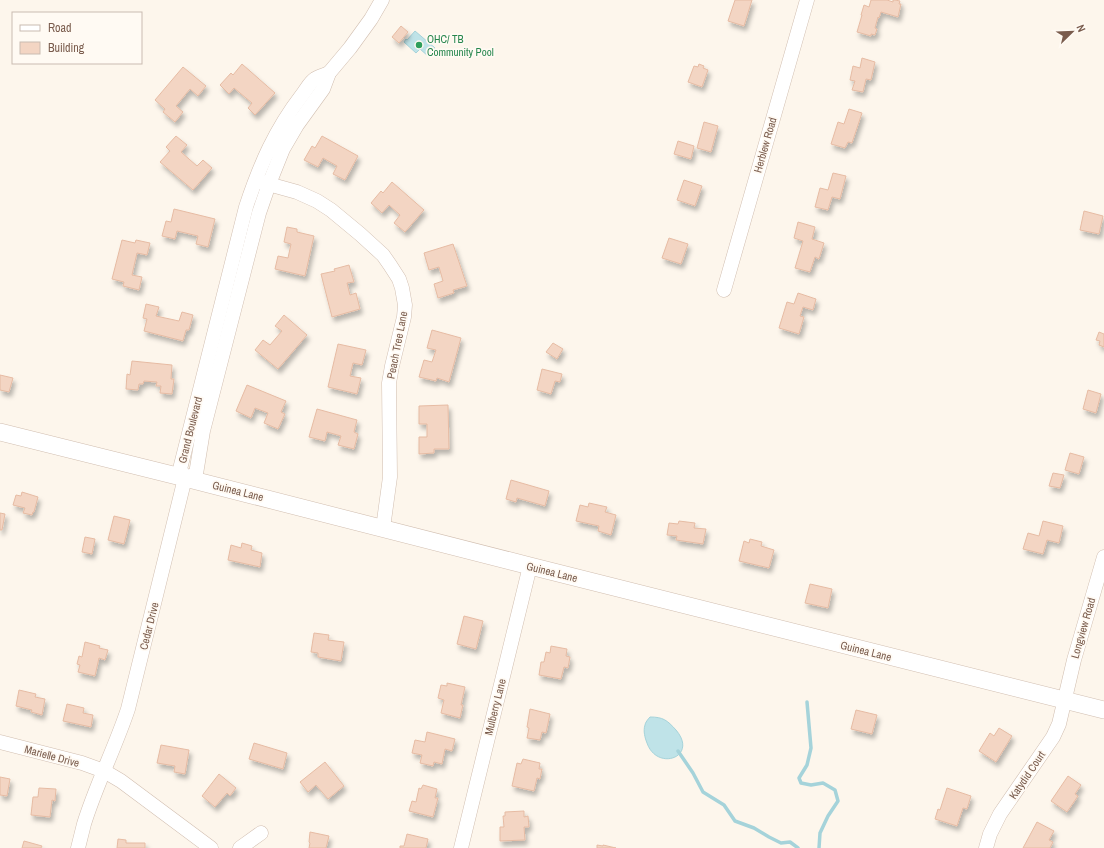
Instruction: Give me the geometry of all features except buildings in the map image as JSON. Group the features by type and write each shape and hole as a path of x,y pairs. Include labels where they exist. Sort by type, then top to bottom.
{"street":[{"name":"Grand Boulevard","path":"185,478 196,474 204,431 201,415 228,308 269,184 283,149 297,125 324,89 329,73 350,48 371,19 382,0"},
{"name":"Herblew Road","path":"724,290 807,0"},
{"name":"Grand Boulevard","path":"228,308 246,207 265,155 277,131 293,106 314,79 329,73"},
{"name":"Peach Tree Lane","path":"255,181 296,192 317,201 331,210 383,255 399,279 405,305 404,317 389,383 390,477 382,528"},
{"name":"Guinea Lane","path":"0,432 1104,710"},
{"name":"Cedar Drive","path":"78,848 89,808 128,709 185,478"},
{"name":"Longview Road","path":"1064,700 1104,557"},
{"name":"Mulberry Lane","path":"461,848 530,566"},
{"name":"Katydid Court","path":"986,848 990,834 1000,814 1053,736 1059,724 1064,700"},
{"name":"Marielle Drive","path":"0,742 82,763 104,772"},
{"path":"104,772 121,781 211,848"},
{"path":"240,848 261,833"}],"water":[{"name":"OHC/ TB Community Pool","path":"415,31 435,48 428,56 420,49 416,53 404,42"},
{"path":"650,717 664,720 676,730 682,740 683,748 680,754 674,758 667,759 659,757 652,752 647,743 644,732 644,727"}],"waterway":[{"path":"807,702 811,748 807,765 799,778 801,783 811,785 823,783 835,790 838,801 828,816 820,833 819,848"},
{"path":"678,751 693,773 703,792 724,805 735,821 754,828 781,843 790,842 798,848"}],"place":[{"name":"OHC/ TB Community Pool","path":"419,45"}]}
